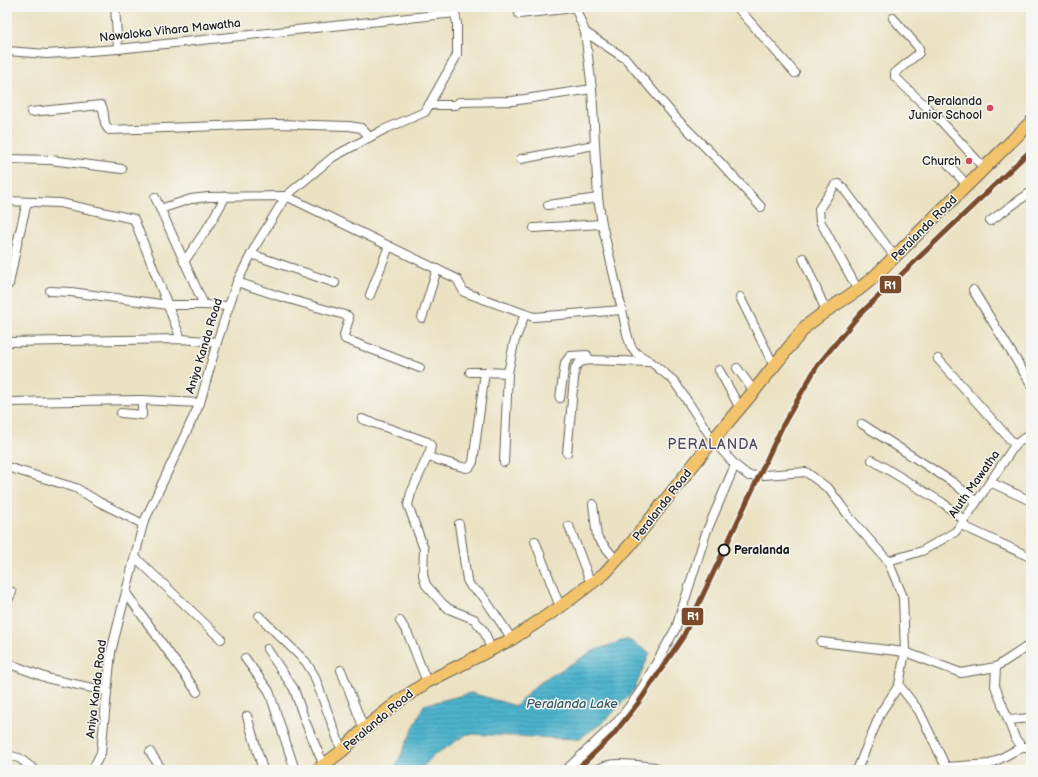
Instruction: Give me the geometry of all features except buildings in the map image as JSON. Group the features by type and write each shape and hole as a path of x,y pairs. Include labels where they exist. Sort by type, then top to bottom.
{"main road":[{"name":"Peralanda Road","path":"320,768 342,751 364,729 399,701 427,682 512,639 591,584 617,561 806,326 826,310 858,290 895,257 1031,122"}],"street":[{"path":"115,7 118,49"},
{"path":"519,14 575,7 585,32 592,89 594,145 597,165 598,198 602,224 627,334 636,353 651,362 674,381 713,440 735,465 749,476 806,472 829,489 851,519 888,561 903,597 905,652 899,685 881,712 857,770"},
{"path":"737,7 795,73"},
{"name":"Nawaloka Vihara Mawatha","path":"7,51 47,54 118,49 454,10"},
{"name":"Aniya Kanda Road","path":"92,770 102,752 111,652 143,524 200,404 217,342 237,282 251,254 286,196 333,157 383,130 425,112 457,55 457,24 454,10"},
{"path":"893,18 919,48 919,53 895,73 895,77 940,120 984,168"},
{"path":"585,32 626,60 676,118 718,160 761,207"},
{"path":"429,105 456,104 459,102 512,101 592,89"},
{"path":"31,112 101,105 104,110 105,126 109,130 276,124 349,126 361,128 370,137"},
{"path":"521,159 594,145"},
{"path":"7,159 51,160 122,169"},
{"path":"948,164 967,185"},
{"path":"858,290 820,221 819,209 836,185 839,184 844,189 895,257"},
{"path":"990,221 1031,192"},
{"path":"184,262 226,196"},
{"path":"160,209 191,199 226,196 286,196 456,279 464,292 525,314 534,317 622,310"},
{"path":"155,197 204,305"},
{"path":"548,204 598,198"},
{"path":"7,201 60,202 134,219 181,339"},
{"path":"7,286 9,284 27,202"},
{"path":"534,228 602,224"},
{"path":"370,296 389,246"},
{"path":"251,254 335,283"},
{"path":"803,258 826,310"},
{"path":"422,318 437,269"},
{"path":"237,282 348,316 349,319 344,335 345,339 420,368"},
{"path":"973,290 1031,384"},
{"path":"50,291 71,292 168,305 229,306"},
{"path":"740,297 774,366"},
{"path":"504,462 508,373 514,343 525,314"},
{"path":"7,342 181,339 217,342"},
{"path":"560,398 565,364 570,356 587,355 589,360"},
{"path":"938,359 1016,445"},
{"path":"567,453 575,368 580,362 589,360 651,362"},
{"path":"737,368 754,392"},
{"path":"719,370 740,408"},
{"path":"470,372 508,373"},
{"path":"428,457 466,468 470,467 473,462 485,372"},
{"path":"121,413 142,415 142,400"},
{"path":"7,402 142,400 200,404"},
{"path":"362,419 428,442 431,446 428,457 411,493 408,505 424,549 423,575 426,585 434,596 445,606 474,619 484,631 491,650"},
{"path":"862,424 954,484 976,502"},
{"name":"Aluth Mawatha","path":"888,561 922,551 955,532 963,523 1016,445 1031,432"},
{"path":"872,460 943,503 963,523 1028,556"},
{"path":"566,770 618,721 638,695 676,628 706,533 735,465"},
{"path":"7,467 76,488 99,502 143,524"},
{"path":"990,482 1031,501"},
{"path":"593,504 597,537 617,561"},
{"path":"459,524 467,580 470,587 482,595 512,639"},
{"path":"569,526 591,584"},
{"path":"535,541 560,607"},
{"path":"135,557 221,639"},
{"path":"7,602 12,592"},
{"path":"126,593 197,692"},
{"path":"259,616 306,662 314,675 342,751"},
{"path":"400,621 408,634 427,682"},
{"path":"821,642 905,652 961,673 996,667 1031,644"},
{"path":"267,649 294,689 320,768"},
{"path":"245,658 269,691 295,770"},
{"path":"7,663 50,679 107,690"},
{"path":"996,667 995,686 1015,738 1022,747"},
{"path":"341,670 364,729"},
{"path":"899,685 919,711 946,767 990,764 1022,747 1031,747"},
{"path":"247,716 263,770"},
{"path":"1009,720 1031,718"},
{"path":"150,752 162,770"},
{"path":"7,755 19,758 35,770"},
{"path":"597,770 617,764 655,767 660,770"}],"water":[{"name":"Peralanda Lake","path":"627,639 650,653 634,690 604,722 578,739 467,734 433,756 420,770 394,770 424,705 471,693 516,706 536,685 593,651"}],"transit line":[{"name":"R1","path":"575,770 613,735 639,702 683,637 783,425 817,366 860,314 1031,150"}],"place":[{"name":"Peralanda Junior School","path":"990,108"},
{"name":"Church","path":"969,161"},
{"name":"Peralanda","path":"724,550"}],"district":[{"name":"PERALANDA","path":"713,444"}]}
